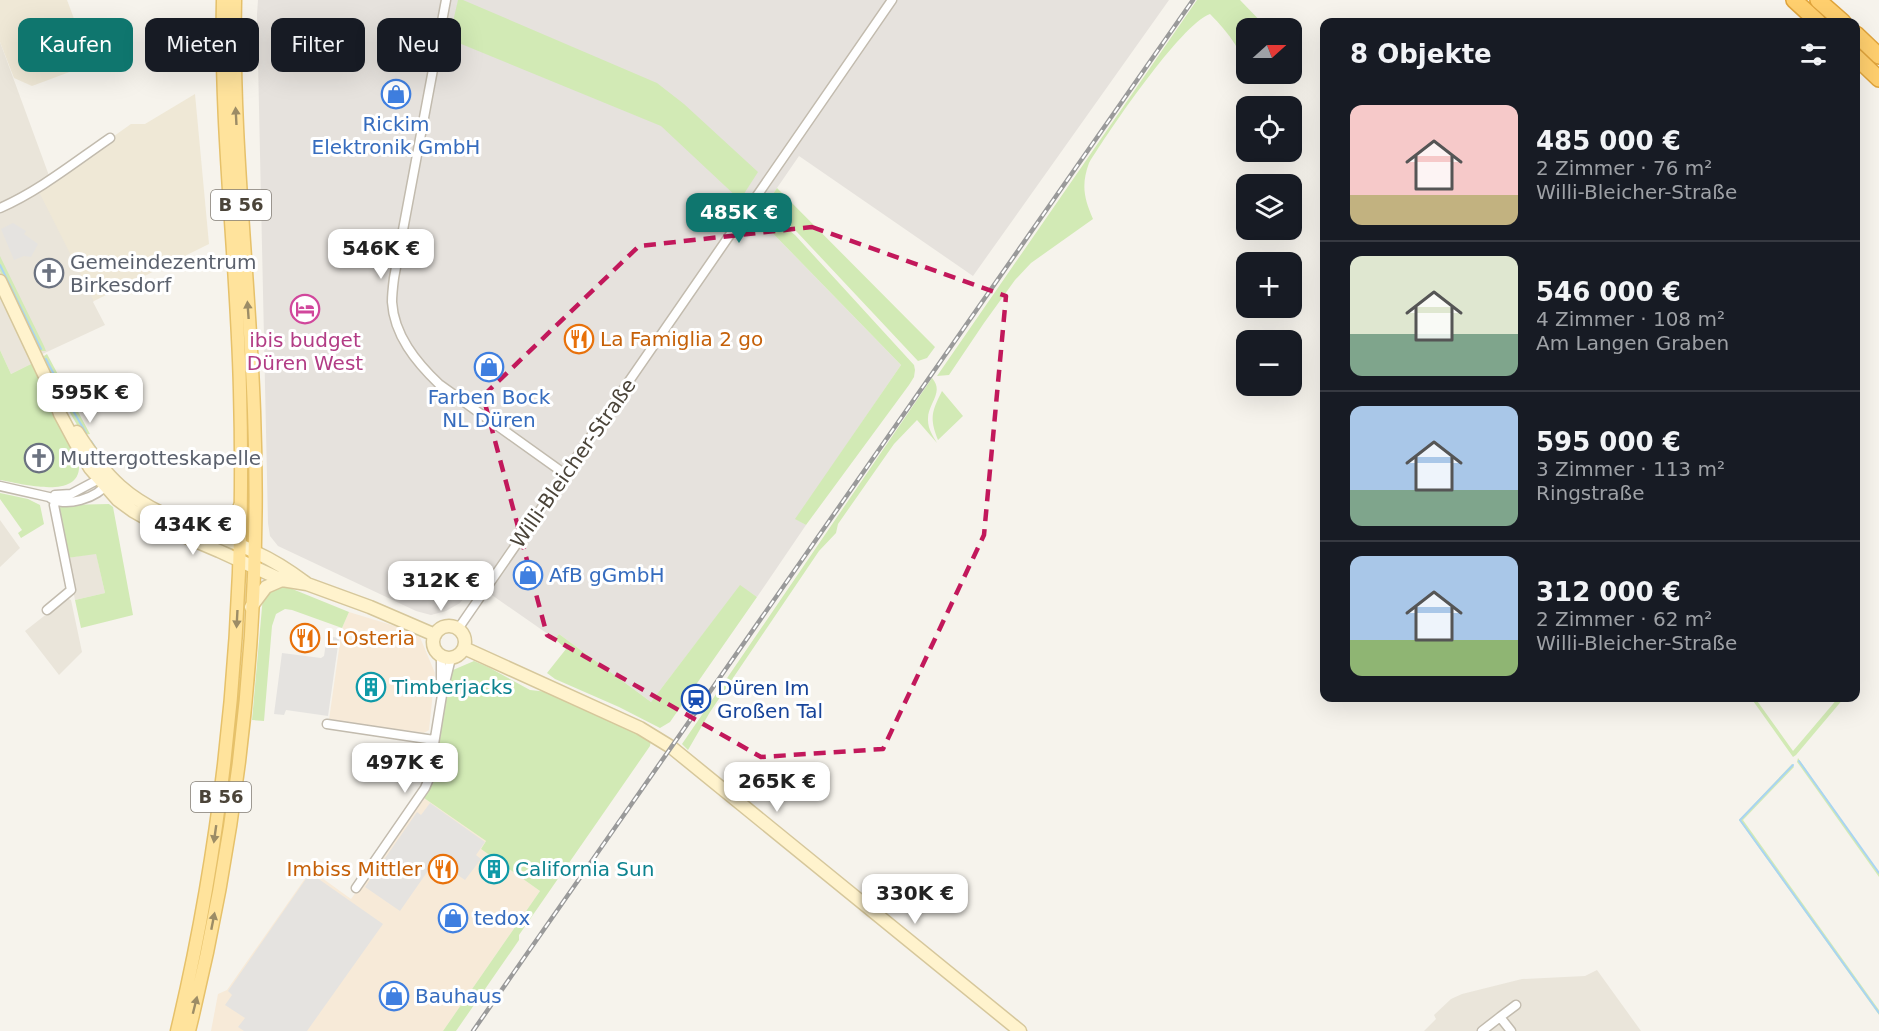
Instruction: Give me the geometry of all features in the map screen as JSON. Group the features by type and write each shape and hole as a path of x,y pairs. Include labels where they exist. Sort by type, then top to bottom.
{"highway":[{"path":"1794,0 1814,18"},
{"path":"1818,0 1838,18"},
{"path":"1860,38 1879,56"},
{"path":"1860,61 1879,79"}],"main road":[{"name":"B 56","path":"177,1031 199,931 220,803 234,666 240,560 240,379 224,115 223,0"},
{"name":"B 56","path":"189,1031 202,978 222,874 240,750 254,567 254,411 236,114 235,0"},
{"path":"0,281 50,387 118,500 142,517 282,580 307,584 435,635"},
{"path":"104,480 153,509 254,551 289,570 307,584"},
{"path":"214,535 232,522 240,504"},
{"path":"251,607 266,587 282,580"},
{"path":"445,627 458,629 464,637 464,648 459,655 446,657 435,649 433,639 435,635 445,627"},
{"path":"464,648 640,728 671,747 1020,1031"}],"street":[{"path":"446,0 394,278 392,302 396,322 413,356 439,384 565,474"},
{"name":"Willi-Bleicher-Straße","path":"458,629 892,0"},
{"path":"0,208 40,186 110,138"},
{"path":"0,486 69,502 90,497 104,480"},
{"path":"46,610 71,590 56,520 54,498"},
{"path":"356,888 428,781 446,657"},
{"path":"327,724 434,740"},
{"path":"1482,1031 1516,1005"},
{"path":"1500,1017 1511,1031"}],"highlighted area":[{"path":"812,227 1006,296 984,535 883,749 761,757 547,635 483,396 639,246"}],"shaded area":[{"path":"0,0 67,0 74,18 18,18 18,72 70,72 32,86 14,78 0,42"},
{"path":"258,0 1169,0 973,276 799,156 757,217 901,365 796,519 806,525 757,597 740,586 651,702 559,634 555,639 476,584 460,603 446,611 431,615 416,611 278,546 270,536 258,72 259,18 257,15"},
{"path":"0,42 93,302 105,325 36,357 35,362 11,374 0,350"},
{"path":"195,94 209,244 94,301 38,190 131,124 145,124"},
{"path":"13,223 26,231 24,234 38,244 31,257 24,256 14,260 1,229"},
{"path":"0,520 20,548 0,567"},
{"path":"96,553 105,593 75,600 67,558"},
{"path":"67,598 71,600 82,652 59,675 25,631"},
{"path":"349,612 419,635 435,673 429,730 424,733 329,720 342,628"},
{"path":"327,636 339,638 328,716 286,710 284,715 274,714 282,653 321,658 324,656"},
{"path":"424,798 486,841 481,849 540,891 443,1031 211,1031 218,994 227,990 311,870 351,899"},
{"path":"430,803 485,842 476,855 481,859 465,880 449,869 445,874 432,865 400,911 365,887 417,812 421,815"},
{"path":"310,873 383,924 307,1031 244,1031 238,1027 245,1018 225,1005 232,995 228,991"},
{"path":"1597,970 1641,1031 1424,1031 1436,1019 1434,1015 1451,999 1462,994 1522,979 1585,976"}],"green space":[{"path":"458,0 463,0 657,83 684,104 758,172 740,200 661,126 461,44 461,18 454,18"},
{"path":"1197,0 1240,0 1257,18 1236,18 1236,46 1210,14 1197,22 1182,37 1146,81 1089,163 1085,178 1085,191 1093,219 1031,263 1015,280 949,375 937,376"},
{"path":"777,188 935,347 927,358 918,361 797,232 766,204"},
{"path":"763,209 795,235 914,365 915,370 909,385 806,525 795,519 901,365 757,217"},
{"path":"0,256 46,351 39,351 0,271"},
{"path":"0,350 11,374 35,362 79,465 77,476 70,483 47,487 0,480"},
{"path":"47,354 90,434 83,435 66,406 43,360"},
{"path":"932,378 937,389 928,414 928,423 937,443 917,420 894,444 838,524 836,533 819,551 710,712 688,750 682,744"},
{"path":"942,391 963,416 938,440 933,426 933,415"},
{"path":"0,493 28,499 40,505 44,524 21,538 18,533 22,530 0,499"},
{"path":"109,504 113,507 133,615 81,628 75,600 105,593 96,554 67,558 58,512 60,507 65,505"},
{"path":"740,585 757,597 670,722 660,728 555,679 547,673 566,649 555,639 559,634 651,702"},
{"path":"285,586 349,612 342,628 292,610 285,609 276,614 272,626 264,721 252,720 263,596 272,588"},
{"path":"474,661 530,690 548,692 598,713 651,740 650,746 519,935 519,940 456,1031 443,1031 540,891 481,849 486,841 424,798 433,780 445,703 453,670"},
{"path":"1754,702 1758,702 1793,751 1835,702 1841,702 1796,755 1793,757"},
{"path":"1798,758 1879,873 1879,877 1797,762"},
{"path":"1792,764 1794,767 1743,820 1879,1010 1879,1015 1739,820"}],"waterway":[{"path":"0,265 41,349"},
{"path":"46,359 86,433"},
{"path":"91,441 97,450"},
{"path":"1799,761 1879,873"},
{"path":"1793,765 1740,820 1879,1013"}],"railway":[{"path":"473,1031 1193,0"}],"place":[{"name":"Rickim Elektronik GmbH","path":"396,94"},
{"name":"Gemeindezentrum Birkesdorf","path":"49,273"},
{"name":"ibis budget Düren West","path":"305,309"},
{"name":"La Famiglia 2 go","path":"579,339"},
{"name":"Farben Bock NL Düren","path":"489,367"},
{"name":"Muttergotteskapelle","path":"39,458"},
{"name":"AfB gGmbH","path":"528,575"},
{"name":"L'Osteria","path":"305,638"},
{"name":"Timberjacks","path":"371,687"},
{"name":"Düren Im Großen Tal","path":"696,699"},
{"name":"Imbiss Mittler","path":"443,869"},
{"name":"California Sun","path":"494,869"},
{"name":"tedox","path":"453,918"},
{"name":"Bauhaus","path":"394,996"}]}
